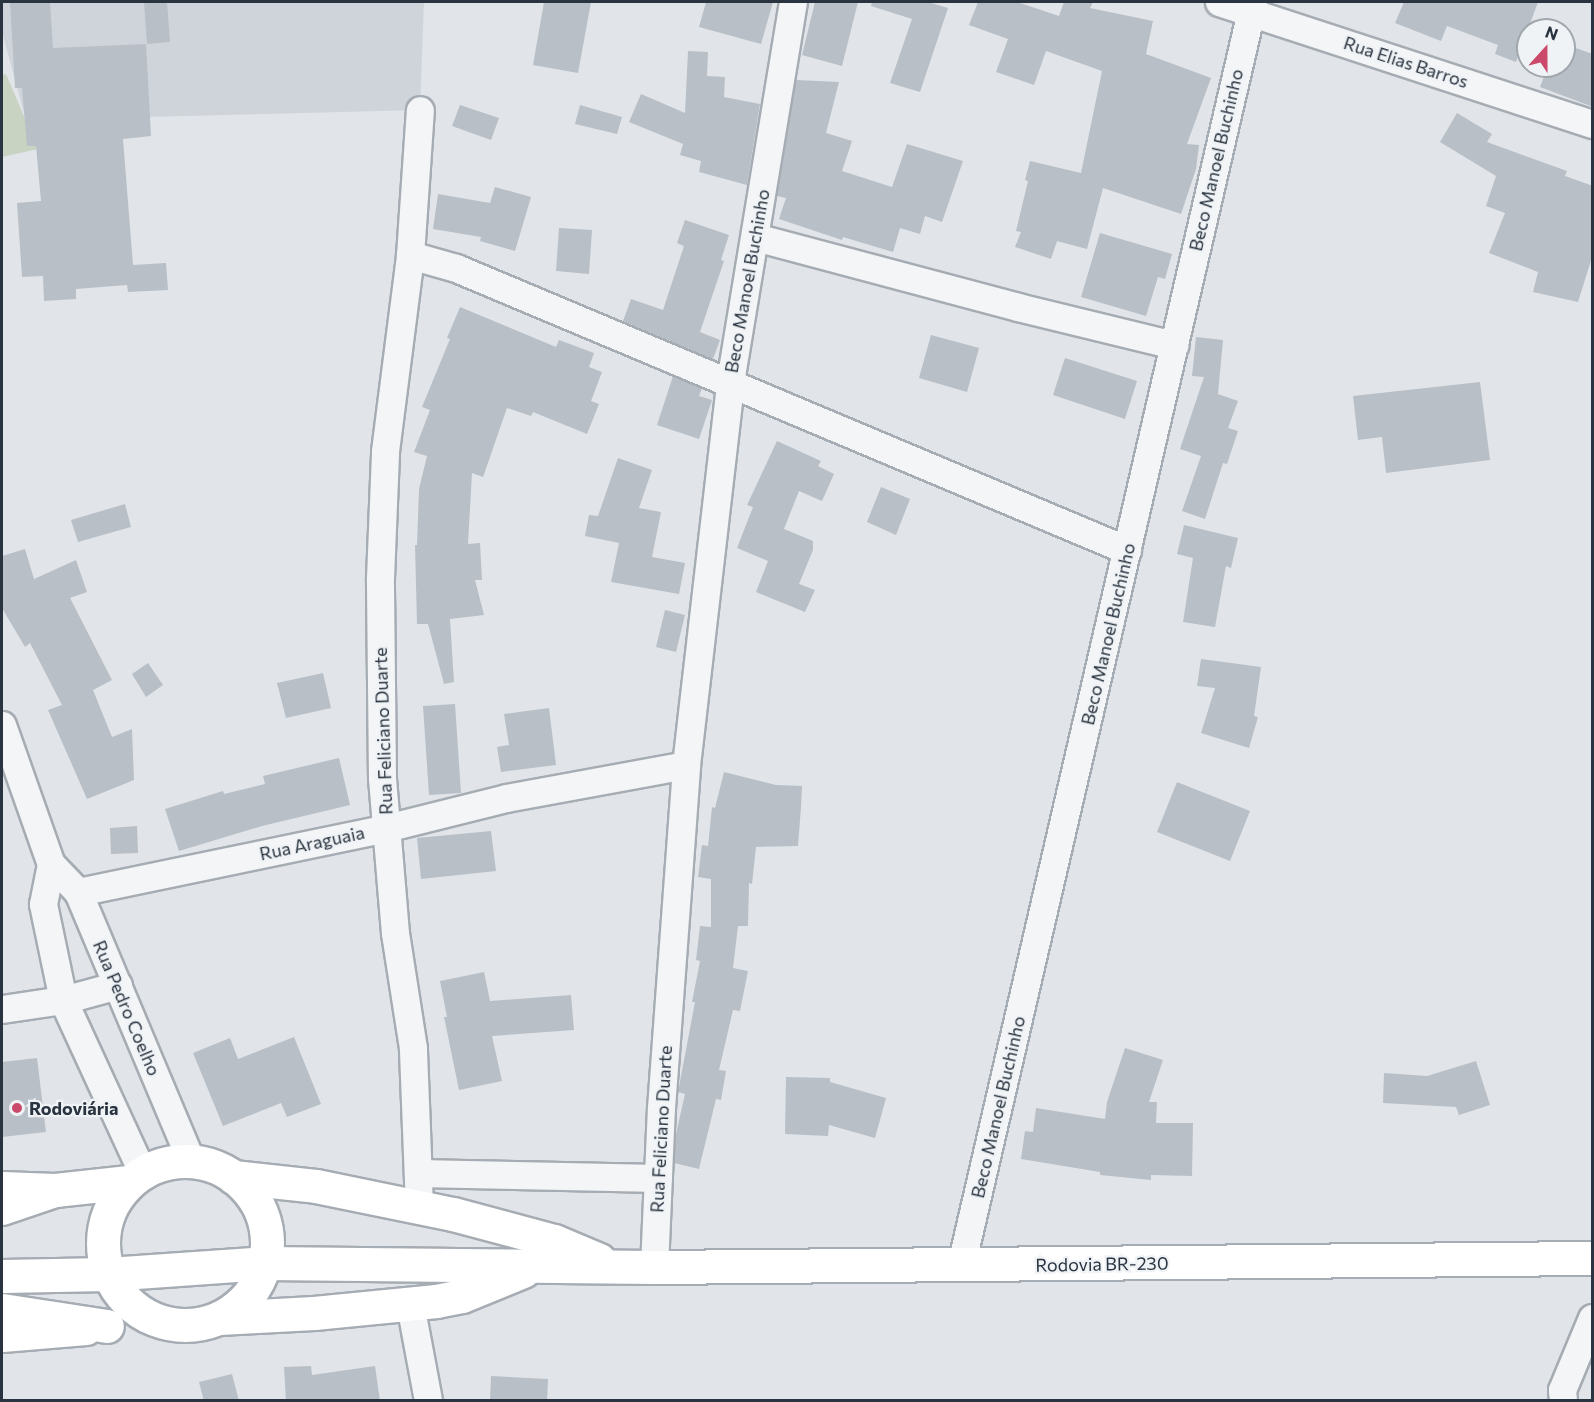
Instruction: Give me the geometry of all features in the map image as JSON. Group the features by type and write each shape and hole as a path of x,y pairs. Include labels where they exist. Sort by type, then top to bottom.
{"main road":[{"path":"2,1208 55,1190 136,1177 158,1165 191,1161 207,1164 234,1177 315,1186 419,1207 527,1233 611,1266"},
{"path":"136,1177 109,1209 102,1241 108,1274 122,1296 134,1307 164,1322"},
{"path":"219,1318 248,1296 258,1281 264,1263 266,1231 255,1201 234,1177"},
{"path":"2,1188 55,1190"},
{"name":"Rodovia BR-230","path":"2,1276 108,1274 264,1263 654,1267 1593,1258"},
{"path":"2,1335 164,1322 193,1325 219,1318 410,1304 462,1296 533,1267"},
{"path":"2,1310 108,1326"}],"street":[{"name":"Beco Manoel Buchinho","path":"730,382 793,2"},
{"name":"Rua Elias Barros","path":"1219,2 1252,6 1593,124"},
{"name":"Beco Manoel Buchinho","path":"961,1265 1252,6"},
{"name":"Rua Feliciano Duarte","path":"419,1207 413,1047 395,933 382,768 380,601 385,451 410,255 420,110"},
{"path":"755,237 1018,307 1174,345"},
{"path":"410,255 456,268 1127,550"},
{"name":"Rua Feliciano Duarte","path":"654,1267 686,765 730,382"},
{"name":"Rua Pedro Coelho","path":"2,725 51,864 78,892 191,1161"},
{"name":"Rua Araguaia","path":"78,892 386,828 506,798 686,765"},
{"path":"51,864 43,904 63,1000 136,1177"},
{"path":"2,1009 63,1000 118,985"},
{"path":"419,1173 658,1178"},
{"path":"410,1304 428,1401"},
{"path":"1563,1401 1562,1390 1593,1318"}],"shaded area":[{"path":"2,2 424,2 420,110 26,120 2,32"}],"green space":[{"path":"6,74 38,149 2,157 2,75"}],"building":[{"path":"10,2 50,2 53,48 146,44 151,136 123,139 133,265 166,263 168,290 128,292 127,285 76,289 76,299 44,301 43,276 22,277 17,203 41,201 36,146 27,146 22,88 15,88"},
{"path":"144,2 167,2 170,42 147,44"},
{"path":"544,2 591,2 578,73 533,65"},
{"path":"706,2 773,2 761,44 699,27"},
{"path":"815,2 858,2 842,66 802,55"},
{"path":"872,2 928,2 948,8 920,92 890,83 912,19 871,6"},
{"path":"978,2 1017,2 1059,16 1064,2 1093,2 1090,8 1153,21 1146,54 1211,78 1187,144 1199,145 1196,169 1181,214 1103,188 1087,249 1057,241 1051,259 1015,247 1021,232 1016,231 1028,181 1025,180 1030,161 1081,173 1102,71 1046,51 1034,85 996,72 1008,39 969,25"},
{"path":"1404,2 1538,2 1532,18 1516,18 1516,62 1495,54 1498,45 1447,26 1441,41 1395,23"},
{"path":"1576,48 1593,54 1593,107 1540,87 1543,78 1576,78"},
{"path":"688,51 708,52 707,76 725,77 724,97 760,104 747,185 699,172 701,161 680,155 683,144 629,122 641,94 685,113"},
{"path":"796,80 839,82 826,133 852,141 842,171 892,187 907,144 963,161 942,222 925,216 920,234 900,228 893,252 843,237 842,240 779,219 786,198 777,196"},
{"path":"460,105 499,118 491,140 452,126"},
{"path":"580,105 622,117 617,134 575,124"},
{"path":"1457,113 1492,134 1487,142 1567,171 1565,176 1593,186 1593,254 1578,302 1533,292 1538,272 1489,253 1505,213 1486,206 1496,176 1440,142"},
{"path":"495,187 531,197 515,251 480,241 481,237 433,229 438,194 490,203"},
{"path":"685,220 729,235 721,260 724,261 700,332 720,340 713,359 623,321 631,299 663,310 684,246 677,243"},
{"path":"559,228 592,230 589,274 556,271"},
{"path":"1100,233 1172,254 1165,279 1158,277 1146,316 1081,297"},
{"path":"460,307 556,347 559,340 594,353 589,367 602,372 591,401 599,404 587,434 533,412 531,416 507,408 483,477 472,473 468,544 480,543 482,580 475,580 484,615 450,619 454,682 444,684 428,624 417,624 415,545 417,545 419,489 427,456 414,452 430,410 422,407 450,339 447,338"},
{"path":"931,335 979,348 967,392 919,378"},
{"path":"1196,337 1223,340 1218,394 1238,401 1228,428 1238,431 1227,464 1223,463 1205,519 1182,511 1201,456 1180,449 1204,377 1192,376"},
{"path":"1065,358 1137,381 1125,419 1053,395"},
{"path":"673,376 702,388 699,396 712,400 699,439 657,425"},
{"path":"1480,382 1490,460 1386,473 1382,437 1358,440 1353,396"},
{"path":"777,441 821,461 818,466 834,474 822,501 799,491 784,529 813,541 813,550 799,584 815,590 805,612 756,592 768,561 737,548 753,507 747,505"},
{"path":"618,458 652,470 639,508 661,512 652,557 685,563 679,594 611,582 619,543 585,536 589,515 598,516"},
{"path":"881,487 910,499 896,535 867,522"},
{"path":"125,504 131,527 78,542 71,520"},
{"path":"1184,525 1238,538 1231,568 1226,566 1215,627 1183,622 1193,558 1177,554"},
{"path":"25,549 34,579 76,560 87,592 70,598 112,680 93,690 112,737 132,729 134,780 87,799 48,710 62,705 30,643 25,647 2,608 2,556"},
{"path":"665,610 685,615 676,652 656,647"},
{"path":"1201,659 1261,667 1254,716 1258,717 1249,748 1201,733 1215,688 1197,686"},
{"path":"148,663 163,685 146,697 132,674"},
{"path":"323,673 331,708 286,718 277,683"},
{"path":"455,704 461,793 429,795 423,706"},
{"path":"549,708 556,765 501,772 497,747 509,745 504,714"},
{"path":"339,758 350,805 262,826 179,851 165,809 223,791 224,794 265,784 263,776"},
{"path":"724,772 776,785 802,786 801,807 798,846 756,847 752,884 749,883 748,926 738,926 733,968 748,971 740,1011 733,1010 719,1070 726,1071 721,1100 716,1099 699,1169 674,1163 676,1134 685,1094 678,1092 695,1002 692,1002 700,961 696,960 700,926 711,927 711,879 698,877 702,845 708,846 712,807 715,808"},
{"path":"1177,782 1250,811 1230,861 1157,832"},
{"path":"137,826 138,853 111,854 110,828"},
{"path":"491,831 496,871 421,879 417,838"},
{"path":"484,972 490,1001 571,995 574,1030 492,1036 502,1081 459,1090 444,1017 447,1017 440,981"},
{"path":"294,1037 321,1104 287,1117 281,1103 223,1126 193,1053 230,1038 238,1059"},
{"path":"1125,1048 1163,1060 1149,1102 1157,1102 1156,1123 1193,1123 1192,1176 1151,1175 1151,1180 1100,1175 1100,1172 1021,1159 1025,1131 1033,1132 1036,1108 1105,1119 1107,1102"},
{"path":"37,1058 46,1132 2,1137 2,1062"},
{"path":"1476,1061 1490,1105 1459,1115 1456,1107 1383,1103 1384,1073 1427,1076"},
{"path":"786,1077 830,1078 830,1082 886,1098 875,1138 829,1125 828,1136 785,1134"},
{"path":"311,1366 312,1375 375,1366 380,1401 286,1401 284,1367"},
{"path":"232,1374 239,1401 204,1401 199,1382"},
{"path":"491,1376 548,1379 547,1401 490,1401"}],"place":[{"name":"Rodoviária","path":"17,1108"}]}
